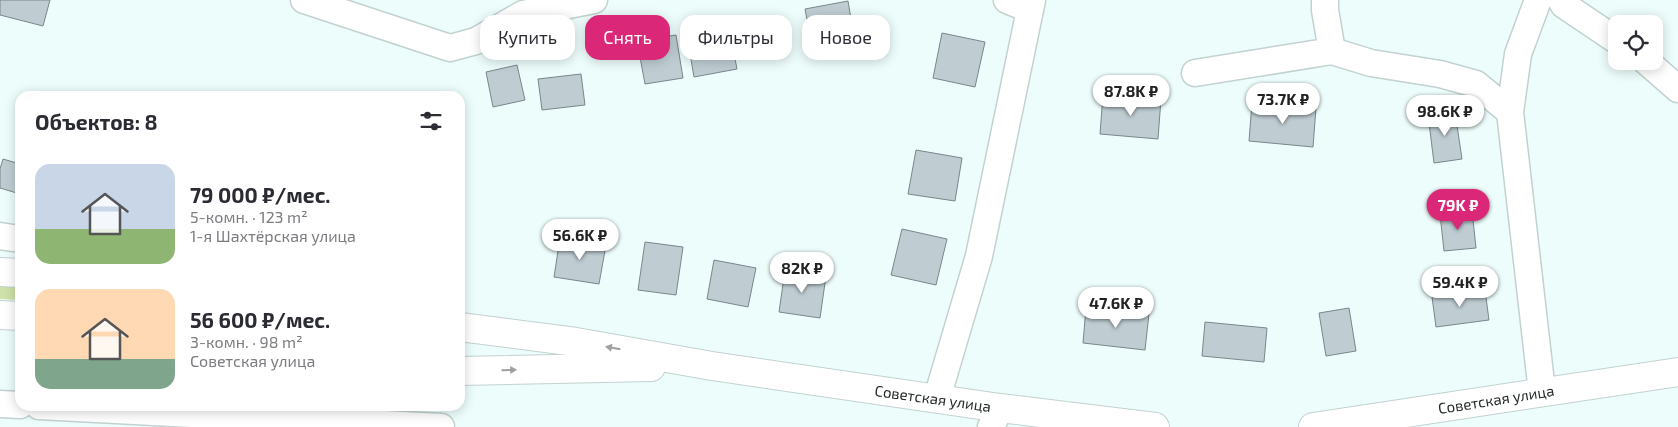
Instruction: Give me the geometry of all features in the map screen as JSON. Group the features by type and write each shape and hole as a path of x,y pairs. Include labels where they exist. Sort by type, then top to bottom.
{"main road":[{"path":"0,272 15,273"},
{"path":"0,315 15,316"},
{"name":"Советская улица","path":"465,328 576,342 712,366 937,398 995,417 1155,427"},
{"name":"Советская улица","path":"465,371 712,366"},
{"name":"Советская улица","path":"1313,427 1678,372"}],"street":[{"path":"304,0 450,48 476,41 523,14 594,0"},
{"path":"1325,0 1332,51"},
{"path":"1538,0 1518,54 1510,112 1542,392"},
{"path":"1561,0 1564,5 1608,35"},
{"path":"937,398 979,256 1022,3"},
{"path":"1195,73 1332,51 1371,63 1440,74 1476,84 1510,112"},
{"path":"1656,70 1678,89"},
{"path":"0,236 15,238"},
{"path":"0,404 15,405"},
{"path":"134,411 440,427"}],"green space":[{"path":"0,286 15,287 15,300 0,299"}],"building":[{"path":"0,0 50,0 43,26 0,15"},
{"path":"848,1 850,15 806,15 805,9"},
{"path":"942,33 985,42 975,87 933,78"},
{"path":"676,35 683,78 645,84 641,60 670,60 670,36"},
{"path":"691,60 735,60 737,69 694,77"},
{"path":"517,65 525,100 493,107 486,72"},
{"path":"581,74 585,105 542,110 538,79"},
{"path":"1103,95 1161,99 1158,139 1100,134"},
{"path":"1252,103 1316,108 1313,147 1249,141"},
{"path":"1455,112 1462,159 1434,163 1428,115"},
{"path":"916,150 962,158 955,201 908,194"},
{"path":"3,159 15,163 15,192 0,188 0,169"},
{"path":"1472,210 1476,248 1444,251 1440,214"},
{"path":"902,229 947,239 936,285 891,275"},
{"path":"560,238 606,245 599,284 554,277"},
{"path":"645,242 683,247 676,295 638,290"},
{"path":"714,260 756,268 748,307 707,299"},
{"path":"785,270 826,276 820,318 779,312"},
{"path":"1485,290 1489,320 1436,327 1432,297"},
{"path":"1086,308 1149,314 1145,350 1083,343"},
{"path":"1349,308 1356,351 1326,356 1319,313"},
{"path":"1205,322 1267,328 1264,362 1202,356"}]}
